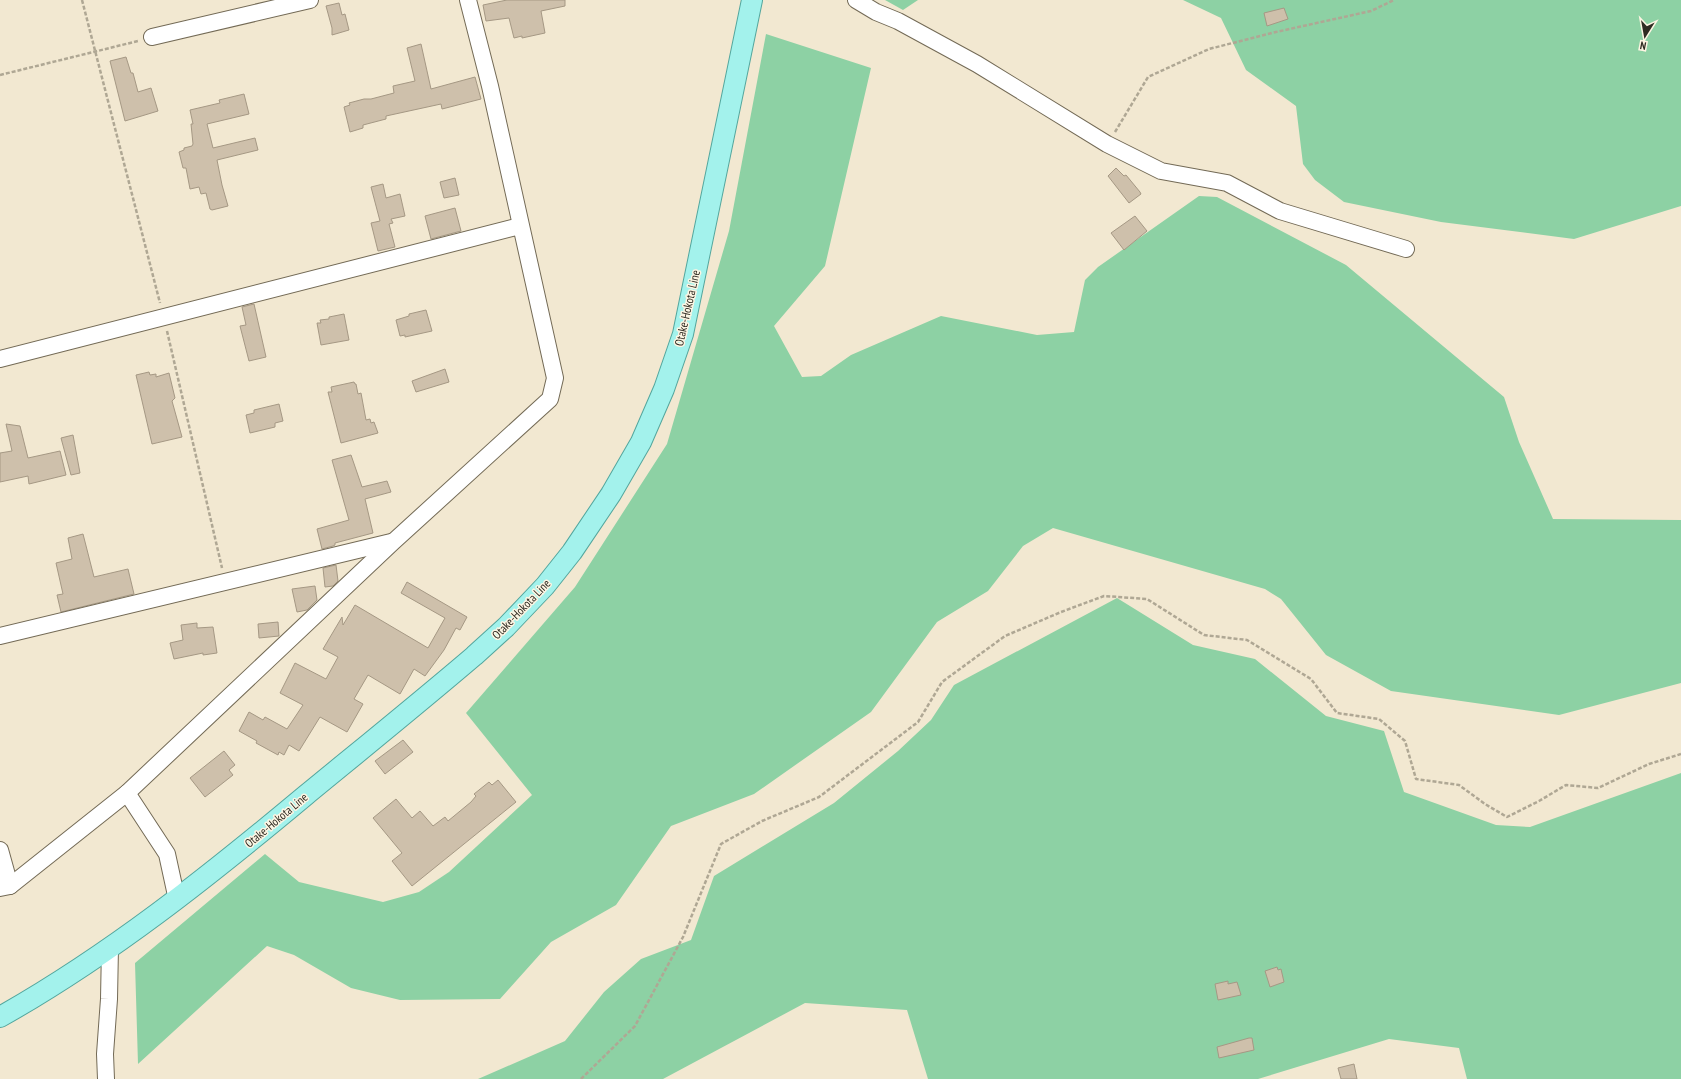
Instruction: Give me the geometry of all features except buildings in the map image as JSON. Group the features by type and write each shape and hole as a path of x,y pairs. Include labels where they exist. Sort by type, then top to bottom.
{"main road":[{"name":"Otake-Hokota Line","path":"0,1017 60,982 110,948 177,900 242,848 434,690 506,627 550,581 572,552 611,494 641,442 664,389 683,334 752,0"}],"street":[{"path":"152,38 310,0"},
{"path":"5,887 126,792 393,542 550,399 555,378 490,86 468,0"},
{"path":"856,0 876,12 898,21 977,64 1107,144 1161,171 1227,184 1280,211 1406,248"},
{"path":"0,359 520,226"},
{"path":"0,636 393,542"},
{"path":"126,792 167,854 177,900"},
{"path":"0,850 5,887"},
{"path":"106,1079 105,1054 109,999 110,948"}],"path":[{"path":"82,0 164,317 226,582"},
{"path":"1107,144 1148,77 1210,49 1276,32 1371,11 1394,0"},
{"path":"0,75 152,38"},
{"path":"581,1079 635,1026 683,937 721,844 762,821 819,797 918,722 942,682 1005,636 1061,612 1104,596 1147,599 1204,635 1247,640 1311,679 1337,713 1379,719 1405,741 1416,779 1459,785 1485,804 1507,817 1566,785 1598,788 1648,764 1681,754"}],"green space":[{"path":"885,0 918,0 903,10"},
{"path":"1183,0 1681,0 1681,206 1574,239 1441,222 1344,202 1315,180 1303,164 1296,106 1246,70 1221,18"},
{"path":"766,34 871,68 825,266 774,326 802,377 821,376 851,355 941,316 1037,335 1074,332 1085,280 1098,267 1199,196 1217,197 1346,265 1504,397 1519,442 1553,519 1681,520 1681,683 1559,715 1391,691 1326,655 1281,599 1265,589 1053,528 1023,546 988,591 937,622 871,712 754,794 671,826 616,905 551,942 500,999 400,1000 351,988 294,955 267,946 138,1064 135,963 265,854 299,882 383,902 419,892 449,872 532,795 466,713 575,587 667,444 729,231"},
{"path":"1117,598 1193,645 1255,659 1326,716 1384,731 1404,792 1496,825 1530,827 1681,773 1681,1079 1467,1079 1459,1048 1389,1039 1258,1079 928,1079 907,1010 805,1003 663,1079 478,1079 565,1041 604,992 641,959 691,940 714,876 834,803 898,751 931,720 954,685"}]}
